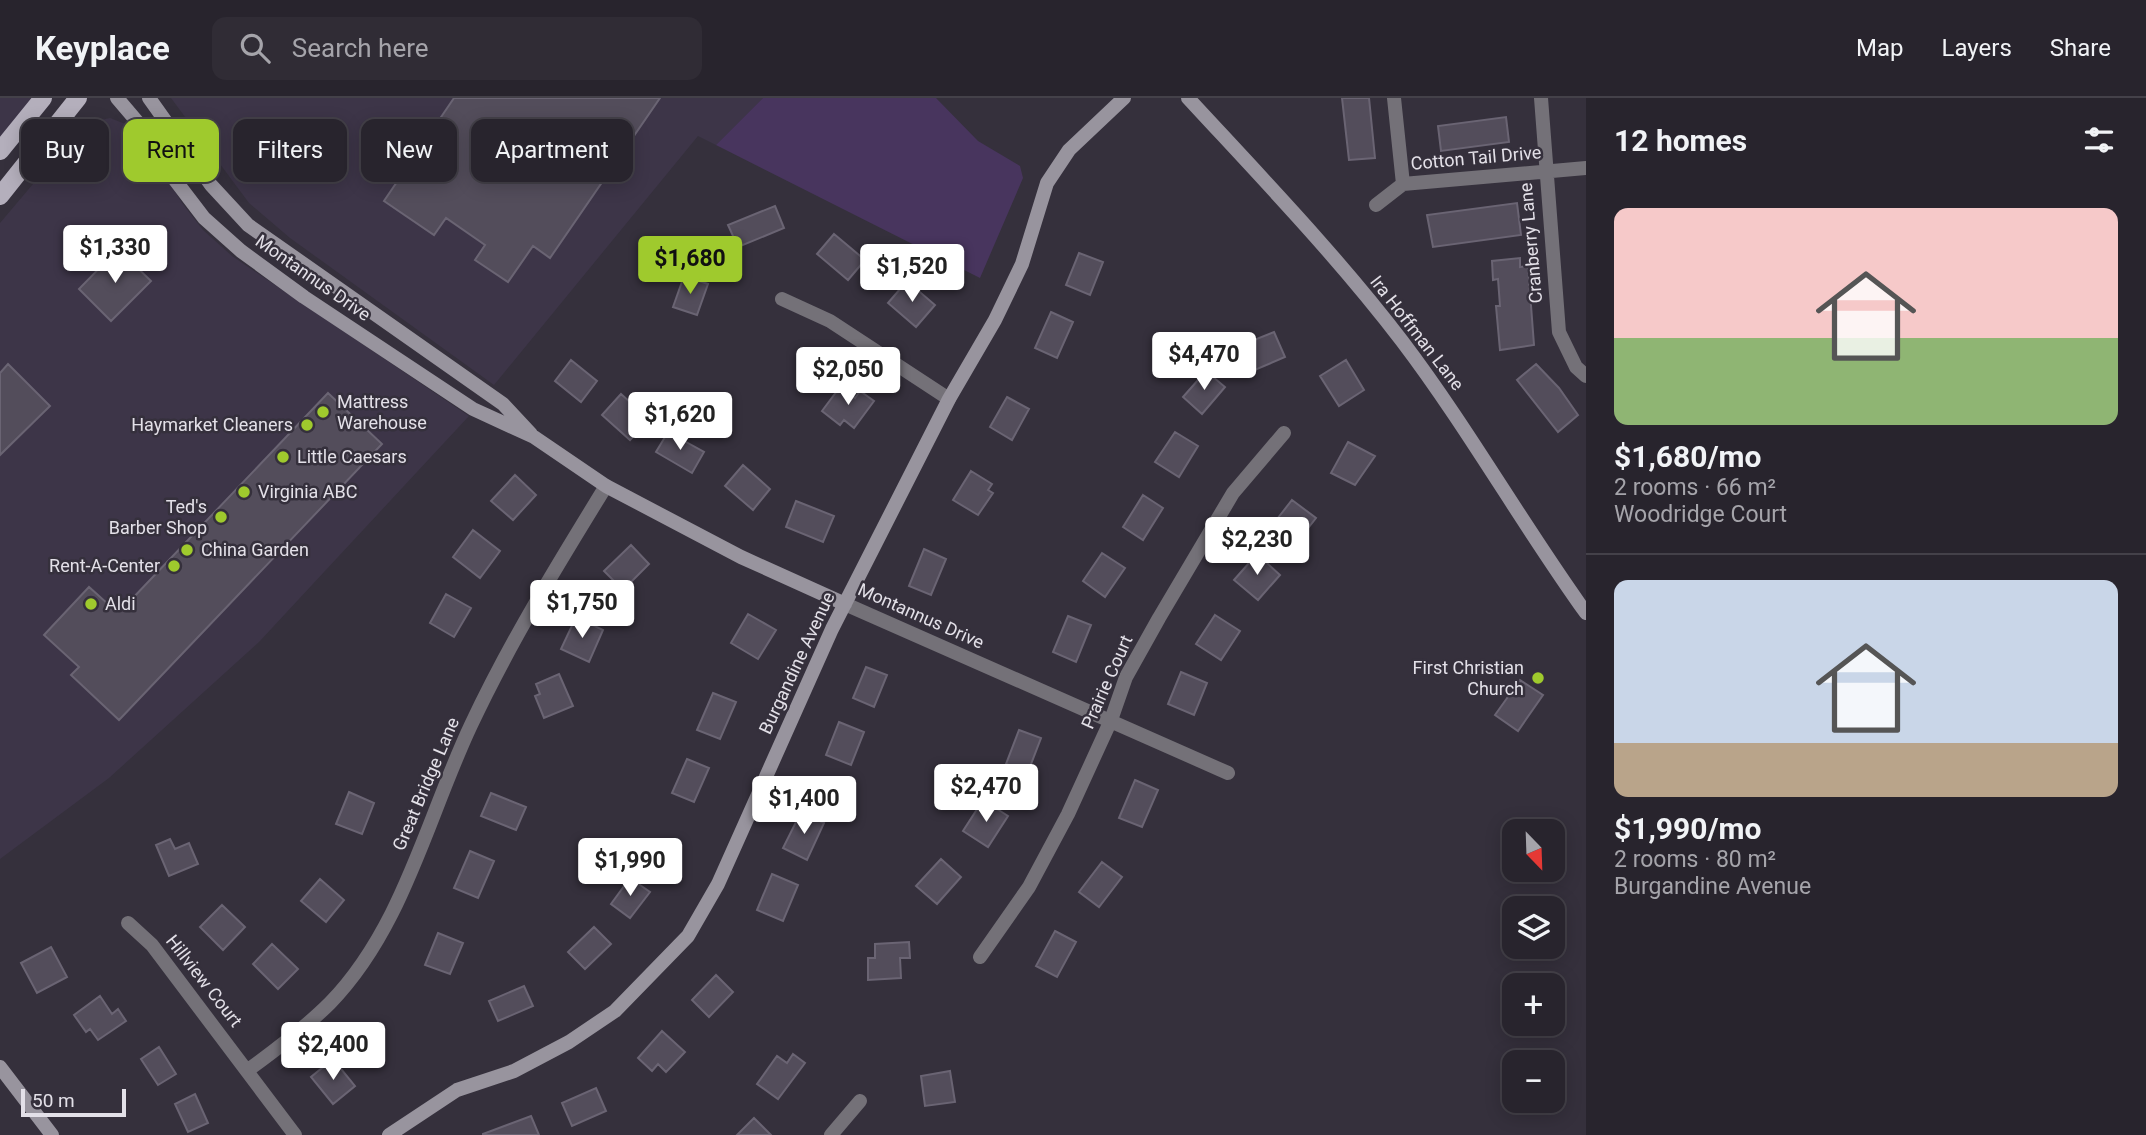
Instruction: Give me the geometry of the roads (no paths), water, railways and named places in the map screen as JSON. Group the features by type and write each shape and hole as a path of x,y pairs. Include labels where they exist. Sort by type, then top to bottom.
{"main road":[{"path":"0,151 43,98"},
{"path":"0,196 78,98"}],"street":[{"name":"Montannus Drive","path":"117,98 146,132 184,192 230,243 473,409 534,437 606,486 741,557 1228,773"},
{"name":"Montannus Drive","path":"149,98 211,185 248,225 503,404 534,437"},
{"name":"Burgandine Avenue","path":"389,1135 457,1090 514,1071 604,1019 653,975 688,936 718,884 845,604 949,399 995,320 1022,264 1047,183 1069,150 1124,98"},
{"name":"Ira Hoffman Lane","path":"1188,98 1362,291 1448,404 1586,613"},
{"path":"1394,98 1403,184"},
{"name":"Cranberry Lane","path":"1541,98 1544,172 1559,332 1576,367 1586,376"},
{"name":"Cotton Tail Drive","path":"1376,205 1403,184 1586,168"},
{"path":"782,299 830,321 949,399"},
{"name":"Prairie Court","path":"980,957 1029,887 1068,814 1111,720 1126,677 1233,493 1284,433"},
{"name":"Great Bridge Lane","path":"248,1070 295,1035 331,1002 368,955 397,904 470,726 535,598 606,486"},
{"name":"Hillview Court","path":"128,923 152,944 295,1135"},
{"path":"0,1067 52,1135"},
{"path":"831,1135 860,1101"}],"place":[{"name":"Mattress Warehouse","path":"323,412"},
{"name":"Haymarket Cleaners","path":"307,425"},
{"name":"Little Caesars","path":"283,457"},
{"name":"Virginia ABC","path":"244,492"},
{"name":"Ted's Barber Shop","path":"221,517"},
{"name":"China Garden","path":"187,550"},
{"name":"Rent-A-Center","path":"174,566"},
{"name":"Aldi","path":"91,604"},
{"name":"First Christian Church","path":"1538,678"}]}
